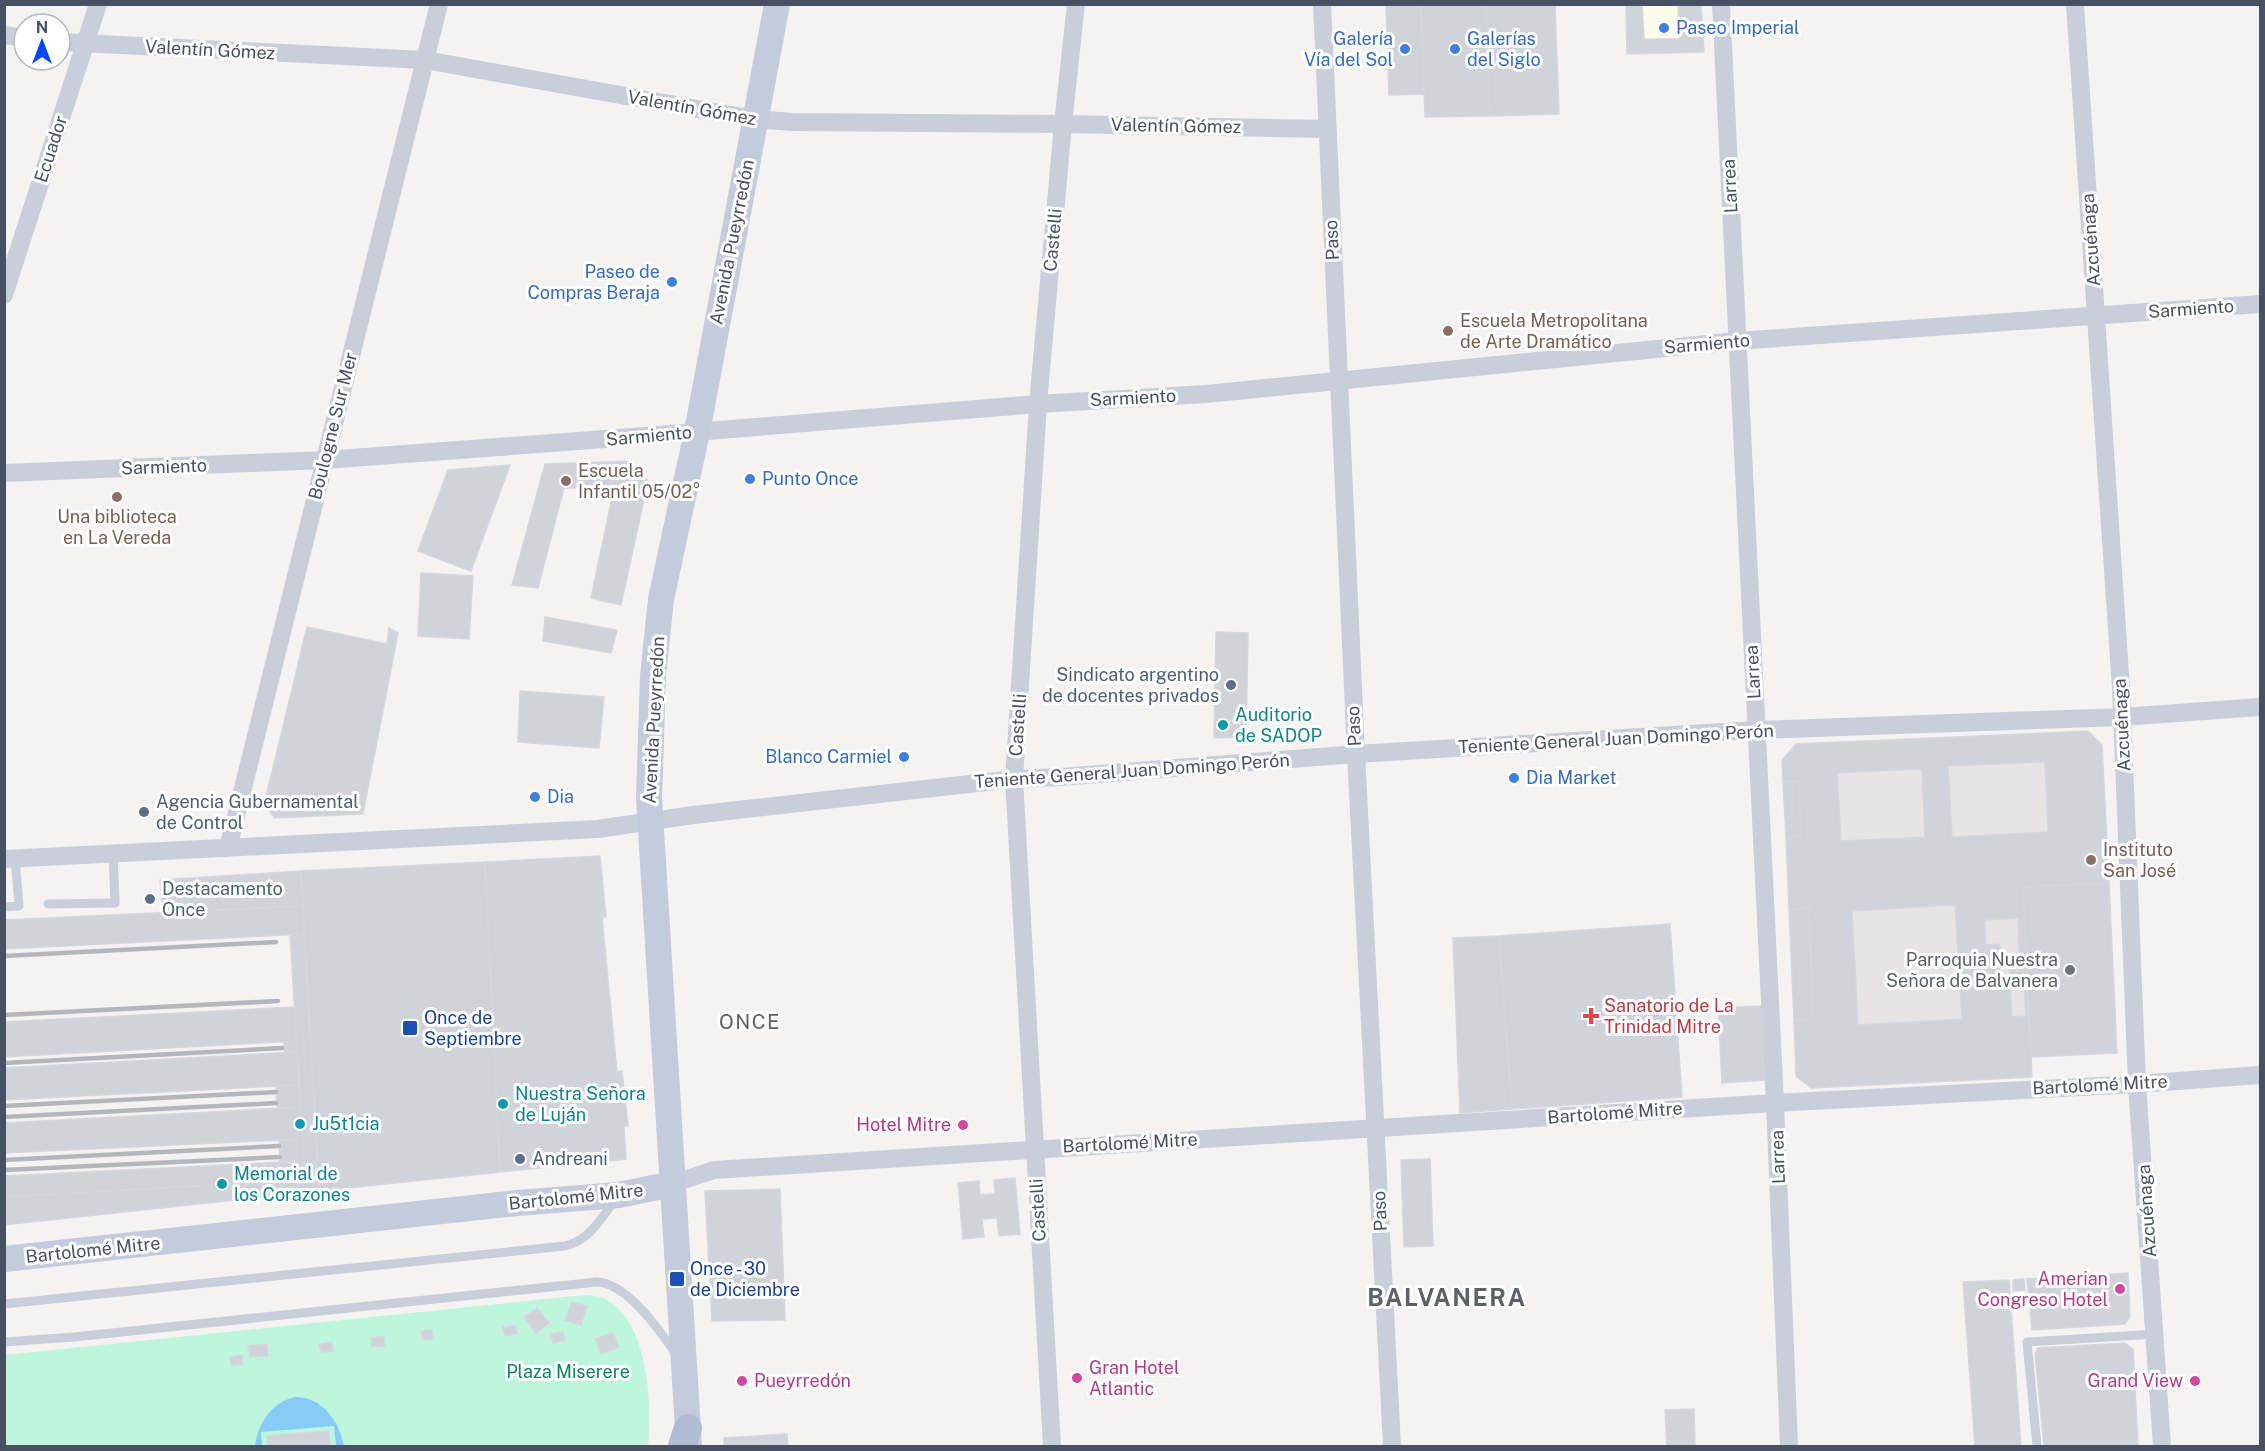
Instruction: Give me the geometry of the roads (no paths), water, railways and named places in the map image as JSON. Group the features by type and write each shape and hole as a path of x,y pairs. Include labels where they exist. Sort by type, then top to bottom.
{"main road":[{"name":"Avenida Pueyrredón","path":"686,1440 685,1369 650,820 648,776 650,717 659,614 674,532 697,432 777,4"},
{"name":"Bartolomé Mitre","path":"4,1259 495,1205 619,1195 672,1184"}],"street":[{"name":"Ecuador","path":"4,295 98,4"},
{"name":"Boulogne Sur Mer","path":"228,848 439,4"},
{"name":"Castelli","path":"1052,1446 1014,779 1038,404 1076,4"},
{"name":"Paso","path":"1322,4 1356,754 1392,1446"},
{"name":"Larrea","path":"1721,4 1776,1103 1790,1446"},
{"name":"Azcuénaga","path":"2075,4 2122,717 2137,1084 2162,1446"},
{"name":"Valentín Gómez","path":"72,43 425,60 754,119 792,122 1327,129"},
{"name":"Sarmiento","path":"4,473 325,460 1038,404 1206,394 1737,341 2260,304"},
{"name":"Teniente General Juan Domingo Perón","path":"10,859 598,829 650,820 1014,779 1356,754 1756,730 2122,717 2260,707"},
{"name":"Bartolomé Mitre","path":"672,1184 714,1170 1776,1103 2137,1084 2260,1074"}],"lane":[{"path":"48,904 115,903 113,853"},
{"path":"4,907 19,906 10,859"},
{"path":"4,1304 565,1246 582,1239 591,1231 619,1195"},
{"path":"5,1342 74,1337 606,1282 634,1302 645,1314 685,1369"},
{"path":"2037,1446 2027,1342 2156,1334"}],"water":[{"path":"295,1397 314,1401 328,1412 338,1428 344,1446 336,1446 334,1426 261,1432 262,1446 255,1446 259,1430 267,1415 279,1404"}],"railway":[{"path":"4,956 276,942"},
{"path":"4,1015 278,1001"},
{"path":"4,1063 282,1048"},
{"path":"4,1106 276,1092"},
{"path":"4,1117 276,1103"},
{"path":"4,1160 279,1146"},
{"path":"4,1170 280,1157"}],"place":[{"name":"Paseo Imperial","path":"1664,28"},
{"name":"Galería Vía del Sol","path":"1405,49"},
{"name":"Galerías del Siglo","path":"1455,49"},
{"name":"Paseo de Compras Beraja","path":"672,282"},
{"name":"Escuela Metropolitana de Arte Dramático","path":"1448,331"},
{"name":"Punto Once","path":"750,479"},
{"name":"Escuela Infantil 05/02°","path":"566,481"},
{"name":"Una biblioteca en La Vereda","path":"117,497"},
{"name":"Sindicato argentino de docentes privados","path":"1231,685"},
{"name":"Auditorio de SADOP","path":"1223,725"},
{"name":"Blanco Carmiel","path":"904,757"},
{"name":"Dia Market","path":"1514,778"},
{"name":"Dia","path":"535,797"},
{"name":"Agencia Gubernamental de Control","path":"144,812"},
{"name":"Instituto San José","path":"2091,860"},
{"name":"Destacamento Once","path":"150,899"},
{"name":"Parroquia Nuestra Señora de Balvanera","path":"2070,970"},
{"name":"Sanatorio de La Trinidad Mitre","path":"1591,1016"},
{"name":"Once de Septiembre","path":"410,1028"},
{"name":"Nuestra Señora de Luján","path":"503,1104"},
{"name":"Ju5t1cia","path":"300,1124"},
{"name":"Hotel Mitre","path":"963,1125"},
{"name":"Andreani","path":"520,1159"},
{"name":"Memorial de los Corazones","path":"222,1184"},
{"name":"Once - 30 de Diciembre","path":"677,1279"},
{"name":"Amerian Congreso Hotel","path":"2120,1289"},
{"name":"Gran Hotel Atlantic","path":"1077,1378"},
{"name":"Pueyrredón","path":"742,1381"},
{"name":"Grand View","path":"2195,1381"}],"district":[{"name":"ONCE","path":"750,1022"},
{"name":"BALVANERA","path":"1447,1298"}],"park label":[{"name":"Plaza Miserere","path":"568,1372"}]}
